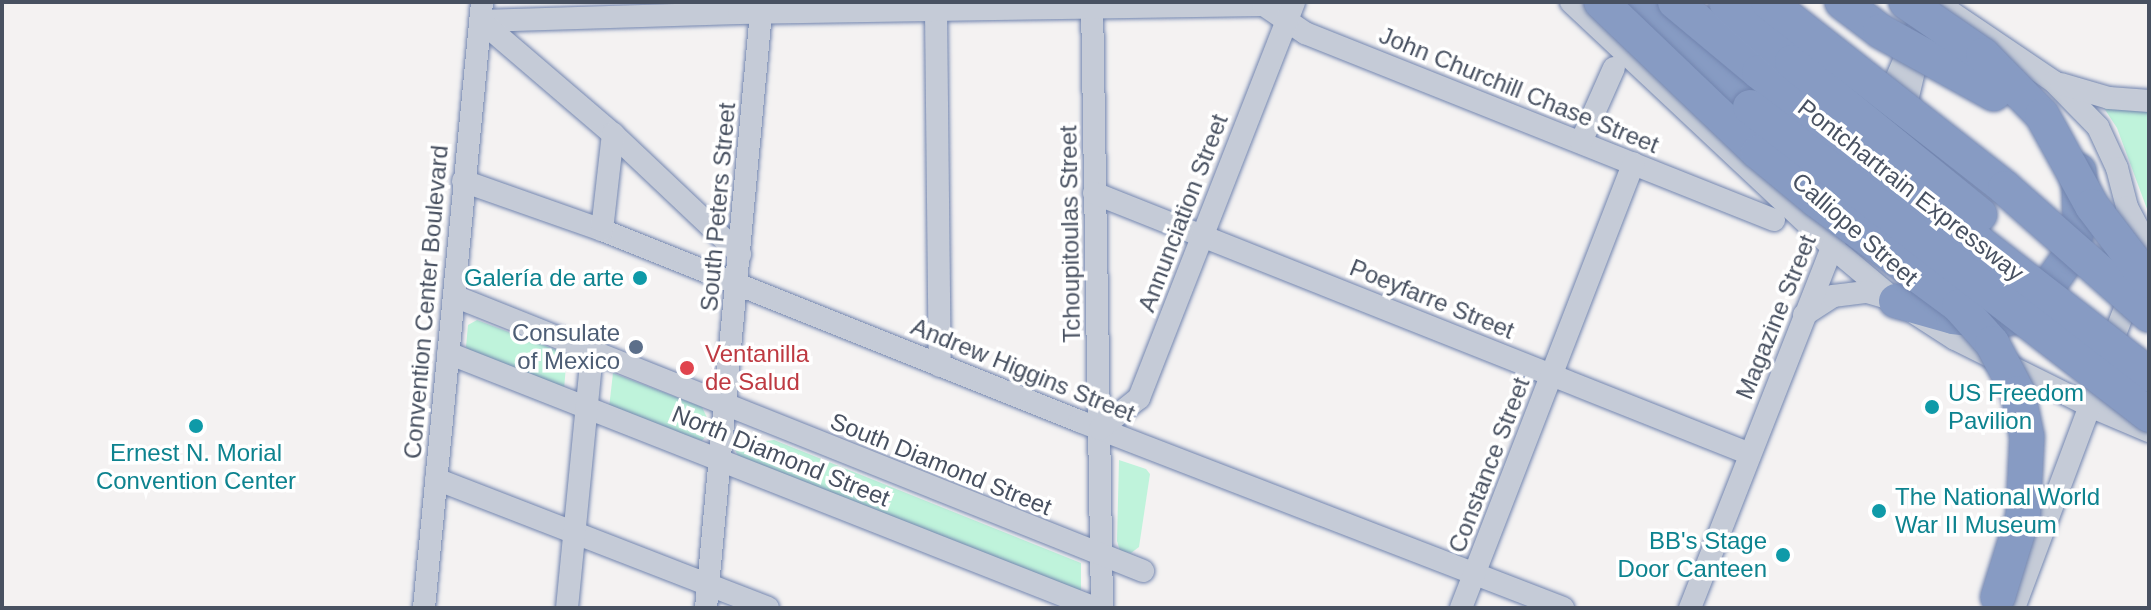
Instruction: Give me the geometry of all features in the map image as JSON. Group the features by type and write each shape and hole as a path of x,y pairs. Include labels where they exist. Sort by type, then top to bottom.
{"highway":[{"path":"1601,2 1758,152 1816,200 1959,306 1992,343 2018,393 2027,437 2023,516 2002,604"},
{"path":"1632,2 1750,107 2149,415"},
{"name":"Pontchartrain Expressway","path":"1675,2 1759,72 2149,375"},
{"path":"1726,2 1792,62 2149,348"},
{"path":"1768,2 2005,188 2149,315"},
{"path":"1842,2 1880,31 2026,109 2065,135 2078,157 2080,221 2069,257 2045,291 2017,316 1996,322 1953,317 1896,301"},
{"path":"1906,2 1983,55 2042,115 2092,206 2149,281"}],"street":[{"name":"Calliope Street","path":"1571,2 1832,247 1896,301 1955,339 2090,406 2149,431"},
{"name":"Magazine Street","path":"1690,608 1832,247 1898,68 1930,2"},
{"path":"1936,2 2054,82 2098,127 2117,168 2127,207 2149,248 2090,406 2002,604"},
{"name":"Tchoupitoulas Street","path":"1092,4 1102,608"},
{"name":"John Churchill Chase Street","path":"481,11 1264,5 1290,10 1305,33 1774,220"},
{"name":"South Peters Street","path":"706,608 762,7"},
{"path":"936,9 940,366"},
{"name":"Annunciation Street","path":"1100,429 1139,398 1290,10"},
{"path":"481,11 740,254"},
{"name":"Convention Center Boulevard","path":"424,608 481,11"},
{"path":"1803,316 1833,296 1867,292 1896,301 1888,259 1886,191 1914,71 1931,48 1946,38 1969,32 1988,37"},
{"path":"1581,142 1614,68"},
{"path":"2054,82 2095,95 2149,101"},
{"path":"602,230 613,134"},
{"name":"Constance Street","path":"1461,608 1634,163"},
{"name":"Andrew Higgins Street","path":"463,181 602,230 1100,429 1563,608"},
{"name":"Poeyfarre Street","path":"1094,193 1750,454"},
{"name":"South Diamond Street","path":"454,296 1143,571"},
{"path":"2090,406 2149,348"},
{"name":"North Diamond Street","path":"448,353 1095,608"},
{"path":"567,608 592,353"},
{"path":"436,479 768,608"}],"green space":[{"path":"2102,105 2149,111 2147,209 2117,128"},
{"path":"477,320 567,354 564,389 474,355 466,347 468,325"},
{"path":"613,373 702,407 708,420 705,437 702,441 609,408"},
{"path":"774,440 1081,563 1081,594 740,460 735,450 741,444"},
{"path":"1119,460 1146,469 1150,474 1139,547 1131,553 1120,551 1117,541"}],"place":[{"name":"Galería de arte","path":"640,278"},
{"name":"Consulate of Mexico","path":"636,347"},
{"name":"Ventanilla de Salud","path":"687,368"},
{"name":"US Freedom Pavilion","path":"1932,407"},
{"name":"Ernest N. Morial Convention Center","path":"196,426"},
{"name":"The National World War II Museum","path":"1879,511"},
{"name":"BB's Stage Door Canteen","path":"1783,555"}]}
